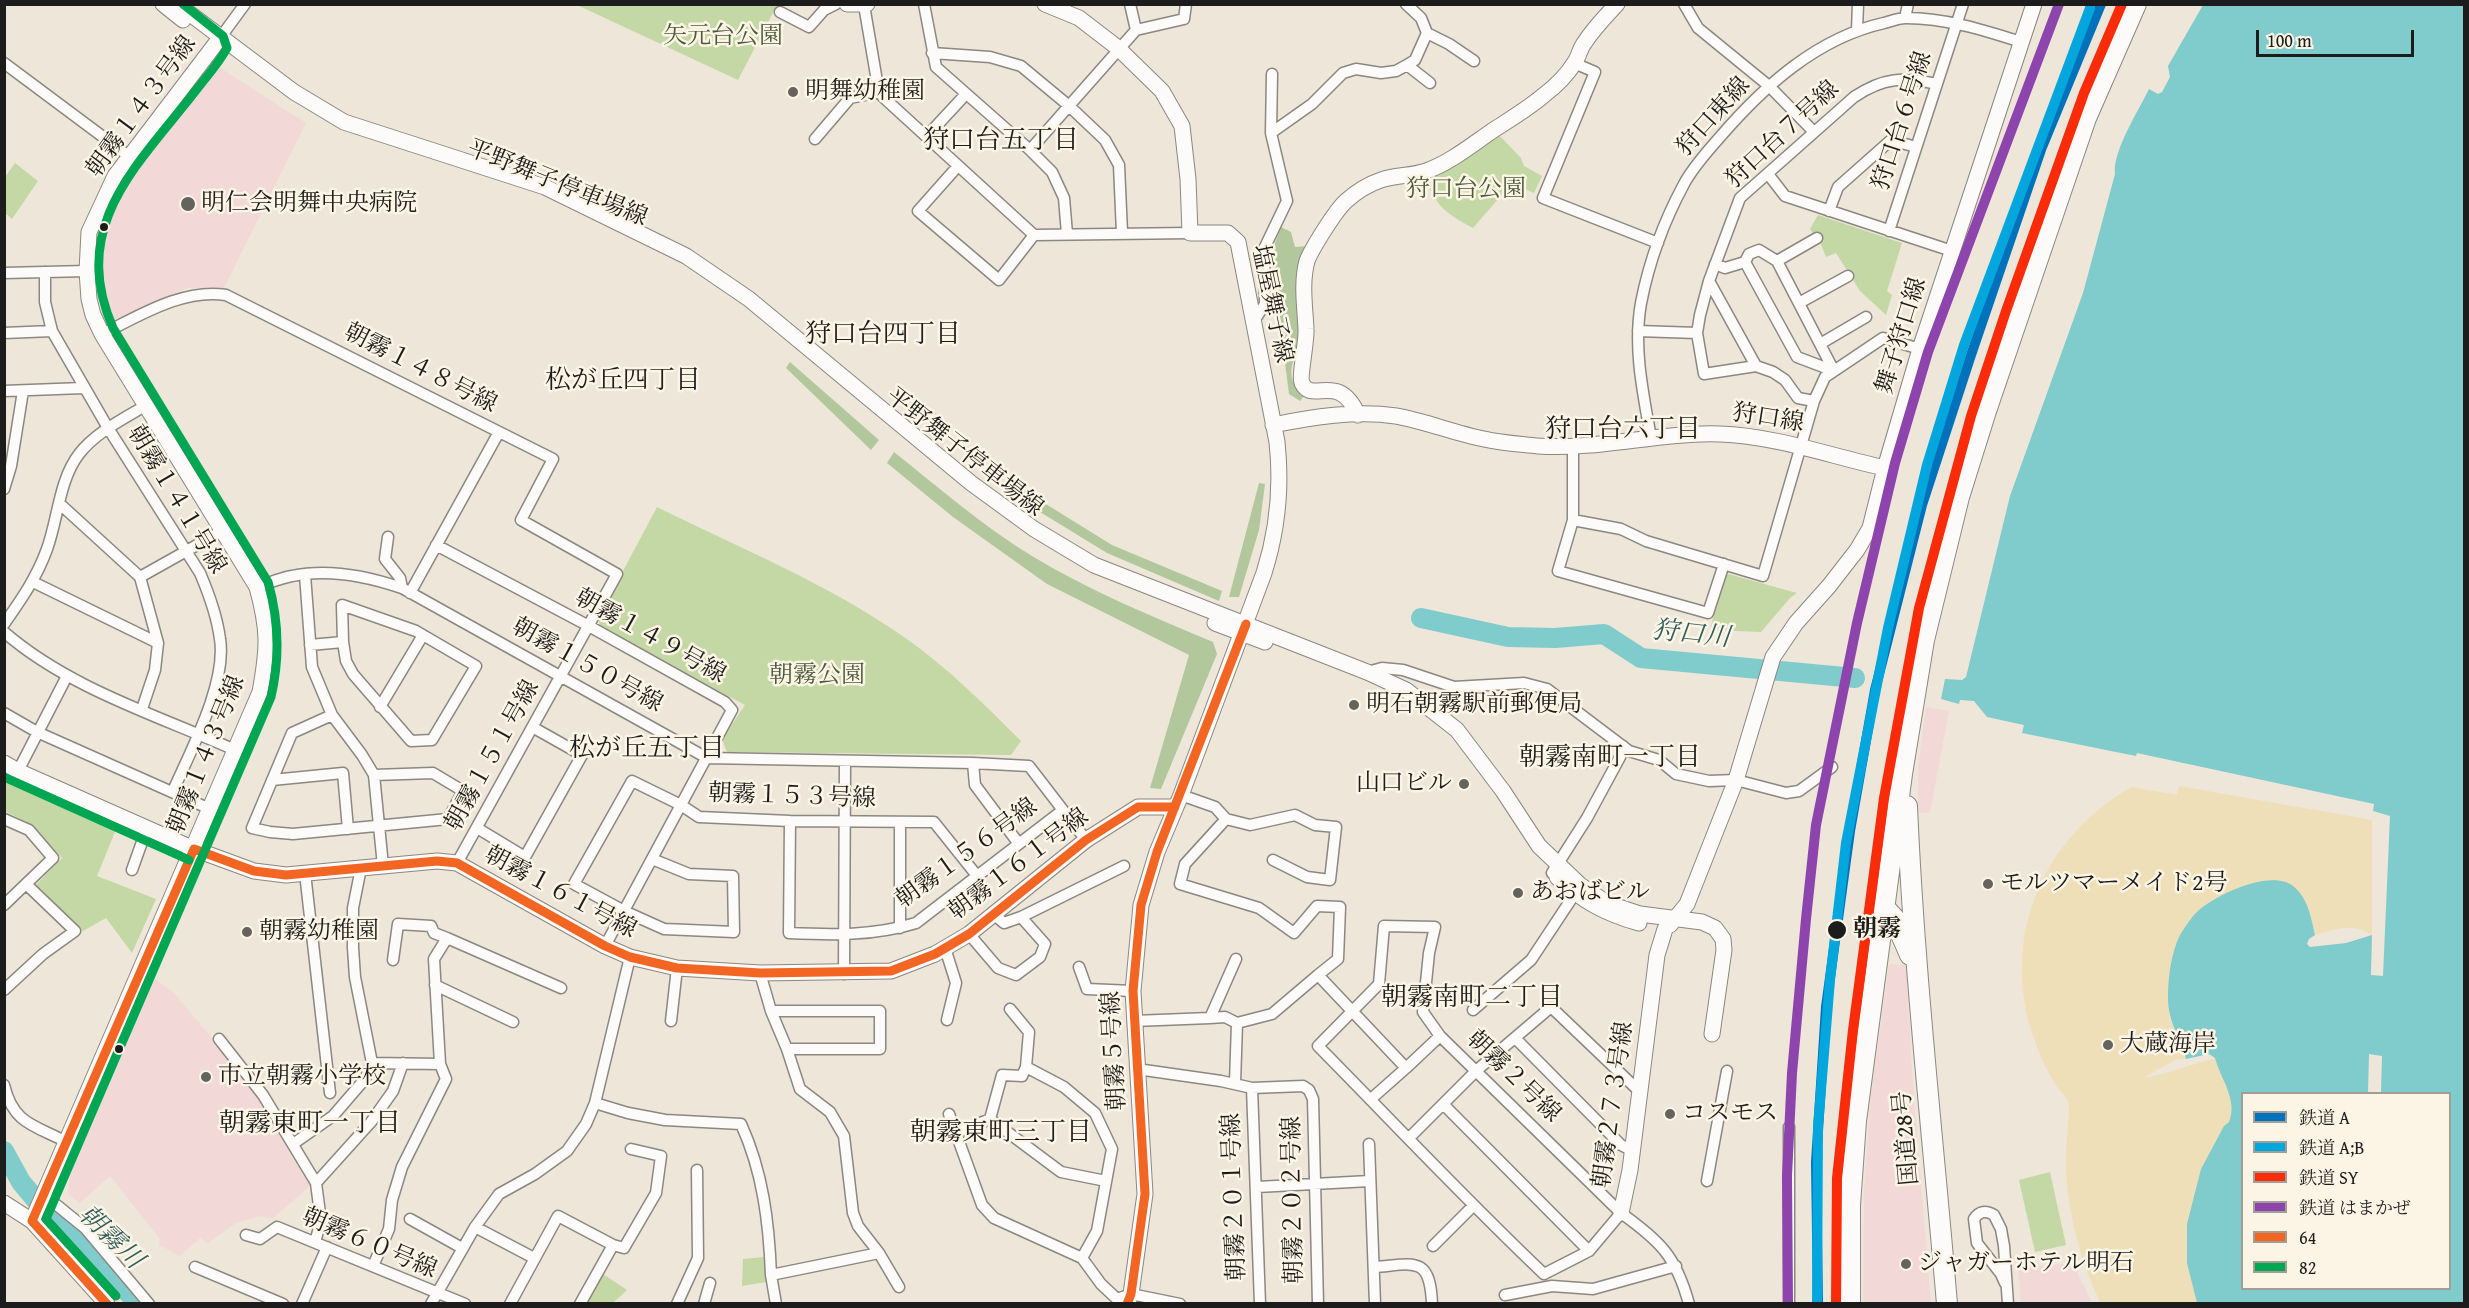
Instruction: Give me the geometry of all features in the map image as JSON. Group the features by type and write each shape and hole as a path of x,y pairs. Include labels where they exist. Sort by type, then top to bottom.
{"highway":[{"path":"1850,1304 1850,1205 1854,1149 1877,953 1902,774 1924,640 1959,497 2086,118 2136,4"},
{"name":"国道28号","path":"1902,774 1906,797 1912,960 1933,1131 1947,1304"},
{"name":"国道28号","path":"1884,907 1894,918 1912,960"},
{"path":"1877,953 1894,944 1912,960"}],"street":[{"name":"平野舞子停車場線","path":"163,4 294,92 344,122 545,187 686,256 749,299 971,483 1034,529 1094,565 1244,629"},
{"name":"平野舞子停車場線","path":"177,4 218,41"},
{"path":"218,41 245,4"},
{"path":"780,12 809,27 824,10 836,4"},
{"path":"847,4 866,5 880,92 883,97 1034,235 1190,233 1188,179 1182,126 1162,91 1118,48 1079,18 1045,4"},
{"path":"924,4 936,67 1052,172 1064,198 1067,234"},
{"path":"1130,4 1136,30"},
{"path":"1030,150 1136,30 1184,19 1186,4"},
{"path":"1406,4 1421,18 1427,33 1449,44 1474,61"},
{"path":"1244,629 1274,543 1278,514 1279,465 1273,425 1304,418 1358,415 1352,400 1346,394 1333,389 1312,391 1304,386 1301,378 1307,344 1305,273 1307,262 1316,244 1345,202 1353,196 1382,179 1427,171 1461,152 1543,96 1560,81 1574,63 1587,38 1617,4"},
{"path":"1684,4 1698,28 1769,86 1814,132"},
{"path":"1857,30 1858,4"},
{"path":"1905,18 1908,4"},
{"name":"狩口台６号線","path":"1889,231 1963,4"},
{"name":"舞子狩口線","path":"1736,780 1773,657 1796,623 1857,550 1870,528 1920,349 2034,4"},
{"name":"狩口東線","path":"1651,438 1641,376 1638,331 1649,268 1685,183 1738,116 1769,86 1805,58 1857,30 1905,18 1956,23 2021,42"},
{"path":"1271,133 1312,104 1331,82 1343,73 1356,69 1381,73 1396,71 1407,65 1414,60 1427,33"},
{"name":"朝霧１４３号線","path":"32,1221 260,692 267,654 267,632 257,587 102,334 93,315 89,299 87,271 89,232 105,193 115,176 218,41"},
{"path":"932,53 990,57 1021,66 1068,105 1105,140 1119,165 1122,233"},
{"path":"4,63 130,157"},
{"path":"1574,63 1595,72 1543,198 1658,243"},
{"path":"1407,65 1430,84"},
{"path":"1254,321 1264,304 1264,249 1287,201 1271,133 1272,74"},
{"name":"狩口台７号線","path":"1756,366 1704,374 1697,333 1709,281 1740,198 1854,96 1870,86 1906,78 1936,84"},
{"path":"815,139 850,98 880,92"},
{"path":"927,136 966,94"},
{"path":"1829,211 1838,187 1891,140 1916,147"},
{"path":"958,166 918,211 999,280 1034,235"},
{"path":"1768,174 1785,196 1952,251"},
{"name":"塩屋舞子線","path":"1190,233 1228,233 1238,242 1273,425"},
{"path":"1777,261 1817,238"},
{"path":"1715,264 1725,268 1745,262 1749,254 1760,250 1777,261 1834,371"},
{"path":"1745,262 1797,357 1834,371"},
{"path":"4,273 87,271"},
{"name":"朝霧１４１号線","path":"45,272 45,302 52,331 83,388 200,573 211,599 221,640 216,688 173,791"},
{"path":"1799,303 1848,276"},
{"path":"1709,281 1756,366 1773,372 1785,380 1798,398 1814,401"},
{"name":"朝霧１４８号線","path":"102,334 165,304 214,293 226,296 553,459 521,520 617,574"},
{"path":"1820,344 1866,317"},
{"path":"4,333 52,331"},
{"path":"1638,331 1697,333"},
{"path":"1573,520 1622,528 1647,541 1763,576 1814,401 1825,377 1883,338 1920,349"},
{"path":"4,391 83,388"},
{"path":"4,489 11,466 23,391"},
{"path":"4,624 33,582 47,549 68,475 79,454 108,428 145,406"},
{"name":"狩口線","path":"1358,415 1395,416 1485,439 1573,447 1651,438 1718,434 1749,436 1885,468"},
{"path":"388,537 385,559 406,590 436,545 499,432"},
{"path":"1573,447 1573,520 1558,571 1708,612 1724,564"},
{"path":"60,504 140,577 158,643 155,670 142,709"},
{"path":"140,577 222,531"},
{"name":"朝霧１４９号線","path":"436,545 587,625 725,702 732,710 605,946"},
{"name":"朝霧１５０号線","path":"257,587 293,576 330,573 367,577 406,590 707,758 1029,766 1086,840"},
{"name":"朝霧１５１号線","path":"458,863 617,574"},
{"path":"305,575 312,667 332,715 374,775 383,866"},
{"path":"33,582 158,643"},
{"path":"342,605 423,635 476,666 432,740 411,741 353,674 346,661 343,642 342,605"},
{"path":"1244,629 1366,672 1406,690 1457,730 1503,790 1554,869"},
{"path":"1244,629 1401,697 1443,730 1475,765 1532,852 1577,889 1607,903 1671,924 1702,922 1715,928 1723,939 1723,969 1712,1034"},
{"name":"朝霧５号線","path":"1129,1299 1145,1194 1133,991 1141,905 1157,852 1244,629"},
{"path":"4,632 26,651 67,676 235,750"},
{"path":"380,707 423,635"},
{"path":"310,645 343,642"},
{"path":"1366,672 1382,668 1403,670 1454,687 1524,683 1547,689 1629,751 1659,760 1676,774 1709,781 1736,780 1786,793 1799,791 1832,767"},
{"path":"11,767 38,732 67,676"},
{"path":"4,713 38,732 210,809"},
{"path":"332,715 292,734 252,828 293,834 448,819 463,791 433,773 374,775"},
{"path":"477,828 525,857 582,755 534,728"},
{"path":"1554,869 1587,818 1620,757 1623,746"},
{"path":"844,974 845,761"},
{"path":"973,763 975,785 1019,844"},
{"name":"朝霧１６１号線","path":"11,767 194,849 254,871 286,875 437,861 458,863 605,946 630,957 677,968 760,973 844,974 891,971 945,948 969,934 992,913 1086,840 1138,807 1178,801"},
{"path":"272,780 343,773 348,829"},
{"name":"朝霧２７３号線","path":"1352,1012 1318,1046 1473,1206 1544,1274 1589,1251 1621,1213 1633,1151 1657,955 1671,924 1687,904 1736,780"},
{"name":"朝霧１５３号線","path":"624,911 574,884 632,781 681,805 699,817 790,821 934,822 978,877"},
{"path":"1178,801 1215,807 1226,819 1250,825 1295,814 1315,825 1336,827 1330,880 1307,877 1273,860"},
{"name":"朝霧１５６号線","path":"790,821 789,933 844,936 900,928 916,923 1063,810"},
{"path":"4,819 29,830 53,858 4,905"},
{"path":"1134,1021 1225,1017 1237,1023 1272,1014 1338,959 1340,907 1317,906 1294,933 1259,908 1180,884 1185,864 1226,819"},
{"path":"900,822 900,928"},
{"path":"132,870 147,828"},
{"path":"624,911 664,929 734,932 733,876 688,874 652,859"},
{"path":"992,913 1004,923 1021,917 1124,866"},
{"path":"293,1144 333,1116 365,1079 372,1063 353,948 353,908 361,868"},
{"path":"305,873 330,1093"},
{"path":"4,990 43,954 75,931 26,884"},
{"path":"1473,1010 1531,960 1577,889"},
{"path":"969,934 998,968 1017,975 1040,957 1045,944 1021,917"},
{"path":"393,960 398,924 431,926 434,933 561,988"},
{"path":"1352,1012 1379,984 1384,926 1435,927 1429,953 1424,1012 1440,1036"},
{"path":"374,1266 389,1229 392,1200 402,1167 446,1079 440,1064 434,959 447,938"},
{"path":"945,948 957,983 947,1020"},
{"path":"465,1304 438,1291 475,1227 499,1194 534,1174 567,1150 586,1124 595,1103 630,957"},
{"path":"1210,1018 1236,959"},
{"path":"1079,967 1087,989 1133,991"},
{"path":"670,1021 677,968"},
{"path":"760,973 771,1011 800,1089 830,1112 844,1136 853,1213 858,1226 879,1253 899,1287"},
{"path":"1318,975 1406,1068"},
{"path":"435,985 513,1022"},
{"path":"1409,1138 1477,1070 1551,1007 1640,1092"},
{"path":"990,1119 1002,1075 1022,1076 1026,1067 1029,1032 1010,1009"},
{"path":"771,1011 880,1011 880,1049 787,1049"},
{"path":"1235,1083 1237,1023"},
{"name":"朝霧２号線","path":"1371,1100 1440,1036 1621,1213 1651,1235 1676,1266 1689,1304"},
{"path":"1515,1038 1621,1145 1633,1151"},
{"path":"219,1039 264,1095 316,1183 321,1221 315,1242"},
{"path":"372,1063 440,1064"},
{"path":"316,1183 371,1122 393,1090 403,1064"},
{"path":"1026,1067 1064,1087 1095,1113 1112,1149 1097,1231 1082,1258"},
{"name":"朝霧２０２号線","path":"1137,1069 1235,1083 1252,1088 1303,1086 1309,1090 1313,1099 1318,1304"},
{"path":"1707,1181 1727,1071"},
{"path":"4,1085 9,1103 20,1119 65,1142"},
{"name":"朝霧２０１号線","path":"1252,1088 1260,1304"},
{"path":"595,1103 665,1120 741,1124 754,1152 769,1223 771,1275 776,1304"},
{"path":"1443,1104 1589,1251"},
{"path":"949,1114 982,1205 994,1218 1082,1258 1101,1284 1117,1299 1180,1304"},
{"path":"956,1133 990,1119"},
{"path":"990,1119 1061,1172 1106,1180"},
{"path":"1789,1127 1789,1304"},
{"path":"1369,1143 1375,1304"},
{"path":"510,1304 558,1216 613,1245 624,1248 656,1193 661,1156 631,1149"},
{"path":"677,1304 699,1258 697,1170"},
{"path":"1257,1187 1370,1181"},
{"path":"43,1196 85,1228 149,1304"},
{"path":"4,1203 32,1221 107,1304"},
{"path":"1433,1246 1473,1206"},
{"path":"2006,1283 1974,1237 1974,1219 1981,1212 1985,1211 1994,1215 2001,1229 2007,1273 2008,1304"},
{"path":"410,1218 462,1248"},
{"name":"朝霧６０号線","path":"246,1235 260,1239 277,1227 438,1291 431,1304"},
{"path":"475,1227 534,1258"},
{"path":"580,1304 613,1245"},
{"path":"302,1304 327,1247"},
{"path":"771,1275 879,1253"},
{"path":"1375,1267 1412,1264 1422,1267 1428,1275 1431,1286 1432,1304"},
{"path":"1505,1295 1552,1286 1593,1290 1676,1266"},
{"path":"195,1267 283,1304"},
{"path":"704,1304 710,1283"}],"shaded area":[{"name":"明仁会明舞中央病院","path":"219,67 306,123 224,288 187,288 109,322 98,283 97,265 100,235 105,216 118,193 209,68"},
{"path":"1926,707 1949,711 1930,813 1918,812 1918,768"},
{"path":"1889,964 1906,965 1914,1100 1931,1303 1863,1303 1864,1190 1871,1095"},
{"path":"152,977 173,992 260,1095 287,1142 288,1150 310,1186 272,1219 261,1216 236,1223 208,1243 200,1238 180,1256 159,1245 160,1239 110,1176 80,1203 68,1194 72,1159"},
{"path":"2073,1263 2092,1303 2021,1303 2018,1268"}],"green space":[{"name":"矢元台公園","path":"777,4 738,80 577,5"},
{"name":"狩口台公園","path":"1497,133 1521,158 1524,166 1542,176 1534,193 1512,183 1473,228 1455,218 1438,203 1424,177"},
{"path":"15,163 38,181 12,219 5,213 5,177"},
{"path":"1818,215 1902,243 1887,291 1892,295 1886,315 1860,291 1836,253 1826,257 1820,242 1810,229"},
{"path":"1281,227 1291,232 1295,247 1308,246 1297,284 1299,334 1292,368 1293,381 1304,396 1300,401 1289,394 1271,254"},
{"path":"790,362 879,440 871,450 786,368"},
{"path":"894,452 979,519 1032,556 1098,592 1213,642 1217,654 1161,789 1150,788 1189,655 1047,584 953,517 887,463"},
{"path":"1012,483 1112,545 1222,591 1219,601 1107,553 1009,493"},
{"path":"1259,483 1265,484 1259,530 1239,597 1229,597"},
{"name":"朝霧公園","path":"657,507 814,583 875,618 904,637 950,673 1021,741 1011,755 727,752 722,739 745,705 600,626 598,618"},
{"path":"1728,574 1797,593 1761,632 1710,630 1724,576"},
{"path":"4,778 119,822 97,876 156,899 132,953 106,918 83,931 36,885 62,858 29,823 5,811"},
{"path":"2050,1172 2066,1245 2035,1252 2019,1180"},
{"path":"764,1257 766,1282 742,1286 743,1259"},
{"path":"603,1274 627,1290 613,1303 587,1303"}],"sand":[{"name":"大蔵海岸","path":"2179,786 2372,820 2372,935 2352,928 2337,929 2315,935 2310,913 2280,882 2267,881 2233,890 2170,968 2169,1017 2186,1059 2175,1060 2143,1078 2215,1058 2228,1090 2231,1106 2229,1122 2220,1133 2195,1298 2197,1303 2101,1304 2082,1256 2070,1206 2066,1163 2069,1104 2052,1079 2040,1055 2024,999 2022,963 2026,927 2037,893 2053,861 2074,833 2101,808 2132,787 2177,795"}],"water":[{"path":"2203,5 2464,5 2464,1303 2197,1303 2187,1263 2187,1224 2201,1169 2224,1126 2229,1122 2231,1106 2228,1090 2215,1058 2209,1054 2186,1059 2172,1022 2168,998 2169,982 2172,958 2180,935 2196,912 2218,897 2258,882 2283,881 2298,891 2308,908 2315,935 2309,939 2307,944 2310,947 2346,943 2372,935 2371,975 2383,976 2390,816 2373,811 2374,804 2137,753 2136,756 2022,733 2024,725 1987,717 1974,701 1960,700 1959,704 1941,699 1945,679 1962,680 1966,677 2010,496 2083,293 2122,143 2149,89 2158,94 2162,92 2170,77 2168,66"}],"waterway":[{"name":"狩口川","path":"1421,618 1508,637 1555,638 1604,634 1641,658 1855,678"},
{"name":"朝霧川","path":"4,1151 21,1182 56,1224 78,1243 91,1250 138,1304"}],"rail line":[{"name":"はまかぜ","path":"1788,1304 1787,1176 1792,1073 1806,919 1816,825 1857,623 1895,463 1928,352 2059,4"},
{"name":"A","path":"1818,1304 1816,1162 1826,1007 1850,831 1875,690 1922,505 1971,355 2042,147 2101,4"},
{"name":"SY","path":"1836,1304 1837,1178 1853,1030 1884,798 1919,608 1971,416 2006,311 2084,93 2122,4"},
{"name":"A;B","path":"1817,1304 1818,1126 1830,980 1846,843 1888,628 1927,465 1964,345 2090,8"}],"transit line":[{"name":"82","path":"116,1296 46,1219 271,697 277,653 276,625 268,582 113,328 101,291 99,258 104,227 116,198 133,171 227,48 223,36 183,4"},
{"name":"64","path":"1127,1304 1131,1294 1145,1194 1133,991 1141,905 1157,852 1246,624"},
{"name":"82","path":"4,777 189,860"},
{"name":"64","path":"107,1304 32,1221 194,849 254,871 286,875 437,861 457,863 605,946 630,957 677,968 760,973 891,971 935,954 969,934 1086,840 1138,807 1175,807"}],"place":[{"name":"明舞幼稚園","path":"793,92"},
{"name":"明仁会明舞中央病院","path":"188,204"},
{"name":"明石朝霧駅前郵便局","path":"1354,705"},
{"name":"山口ビル","path":"1464,784"},
{"name":"モルツマーメイド2号","path":"1988,884"},
{"name":"あおばビル","path":"1518,893"},
{"name":"朝霧","path":"1837,930"},
{"name":"朝霧幼稚園","path":"247,932"},
{"name":"大蔵海岸","path":"2108,1045"},
{"name":"市立朝霧小学校","path":"206,1077"},
{"name":"コスモス","path":"1670,1114"},
{"name":"ジャガーホテル明石","path":"1906,1264"}],"district":[{"name":"狩口台五丁目","path":"1001,141"},
{"name":"狩口台四丁目","path":"883,335"},
{"name":"松が丘四丁目","path":"623,381"},
{"name":"狩口台六丁目","path":"1623,430"},
{"name":"松が丘五丁目","path":"647,749"},
{"name":"朝霧南町一丁目","path":"1610,758"},
{"name":"朝霧南町二丁目","path":"1472,998"},
{"name":"朝霧東町一丁目","path":"310,1124"},
{"name":"朝霧東町三丁目","path":"1001,1133"}]}
